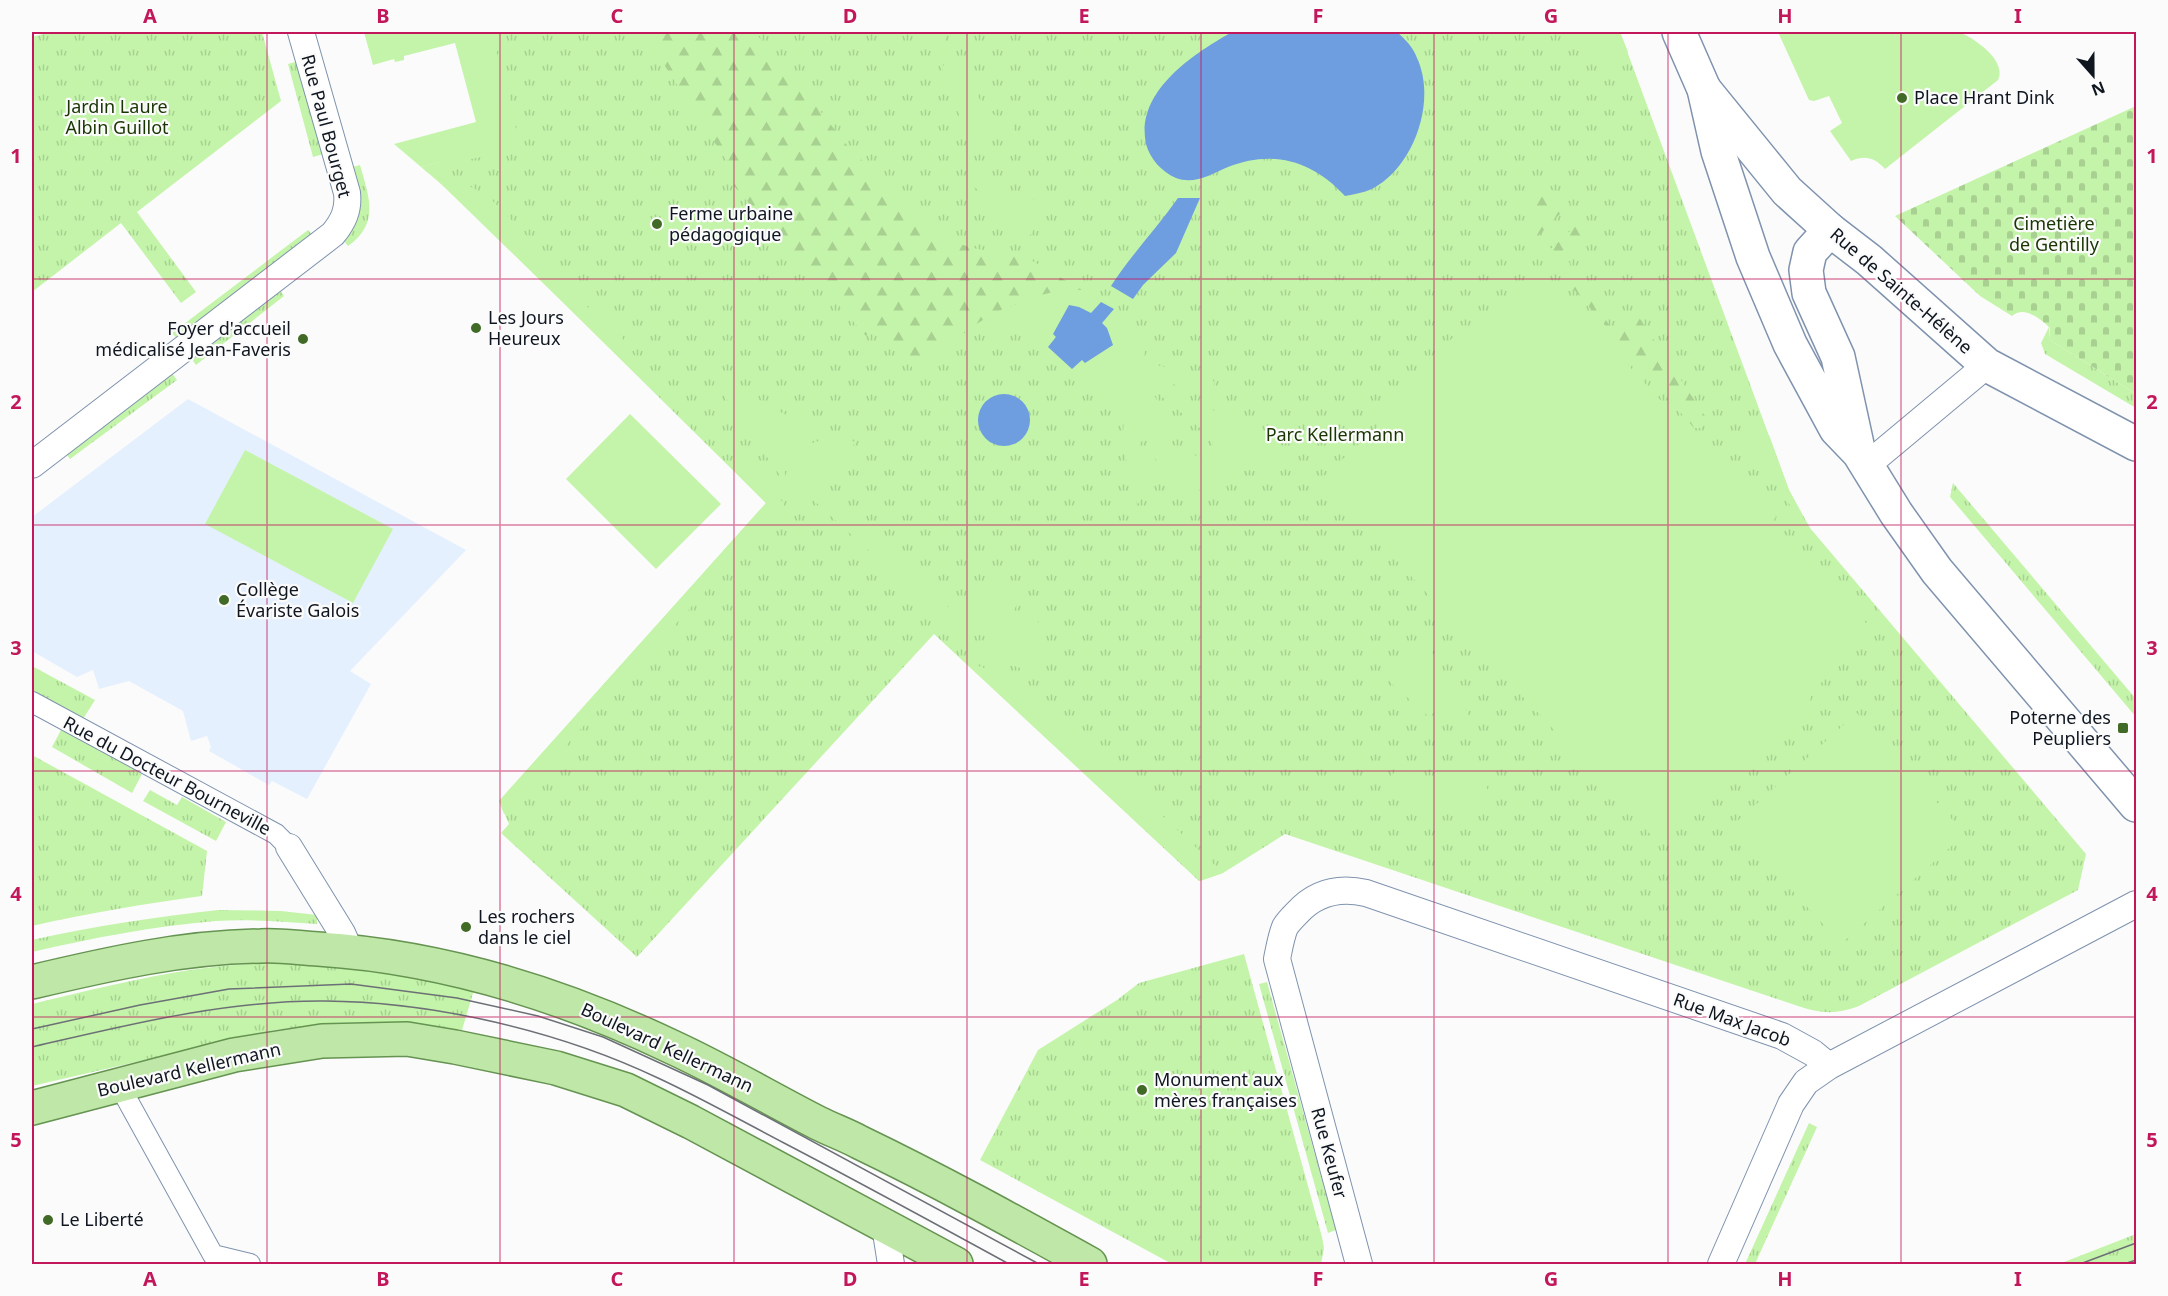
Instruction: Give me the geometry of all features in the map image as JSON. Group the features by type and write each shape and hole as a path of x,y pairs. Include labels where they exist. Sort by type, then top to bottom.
{"main road":[{"path":"1680,32 1704,89 1718,151 1753,257 1790,344 1825,411 1836,429 1862,460 1937,571 2136,805"},
{"name":"Rue de Sainte-Hélène","path":"1704,89 1787,191 1987,365 2136,444"},
{"path":"1830,230 1810,252 1806,270 1809,292 1838,357 1862,460"},
{"name":"Boulevard Kellermann","path":"32,982 195,948 264,946 350,951 460,969 568,1003 625,1025 819,1124 884,1154 1090,1264"},
{"name":"Boulevard Kellermann","path":"32,1108 234,1055 322,1041 407,1039 556,1068 626,1090 956,1264"}],"street":[{"name":"Rue Paul Bourget","path":"32,465 323,242 340,225 345,216 347,193 301,32"},
{"path":"1862,460 1987,365"},
{"name":"Rue du Docteur Bourneville","path":"32,702 276,834 289,847 342,933 350,951"},
{"name":"Rue Max Jacob","path":"1302,907 1315,897 1332,891 1366,892 1782,1036 1813,1053 1829,1066"},
{"path":"1721,1264 1791,1104 1806,1082 1829,1066 2136,904"},
{"name":"Rue Keufer","path":"1302,907 1286,924 1277,959 1359,1264"},
{"path":"119,1085 213,1255 250,1264"},
{"path":"885,1226 891,1264"}],"shaded area":[{"name":"Collège Évariste Galois","path":"188,399 466,550 350,671 371,684 307,799 272,781 269,785 209,751 211,747 207,736 191,741 183,711 129,681 99,689 93,670 77,677 32,651 32,517"}],"green space":[{"name":"Jardin Laure Albin Guillot","path":"50,32 262,32 281,101 137,212 196,292 181,303 121,223 32,292 32,37"},
{"path":"364,32 491,32 511,105 520,149 421,167 394,144 476,122 455,43 404,56 404,60 395,62 394,59 373,65"},
{"name":"Parc Kellermann","path":"482,32 1620,32 1789,490 1810,528 2086,854 2078,890 1859,1006 1844,1011 1830,1012 1801,1007 1285,834 1223,873 1199,881 934,634 637,957 501,833 509,824 499,801 766,503 453,194 421,167 512,143"},
{"path":"643,32 754,32 775,54 846,144 937,233 953,242 973,248 1029,259 1082,290 1039,295 998,311 974,326 975,332 956,334 919,375 877,327 866,336 734,186 739,172 724,157"},
{"path":"919,32 946,32 944,46 935,53"},
{"path":"1582,32 1620,32 1628,52 1612,58 1579,49"},
{"name":"Place Hrant Dink","path":"1778,32 1959,32 1988,51 1998,65 2000,73 1998,80 1885,169 1869,158 1851,161 1830,131 1842,123 1829,96 1814,101 1809,100"},
{"path":"302,60 327,153 313,157 288,64"},
{"path":"956,61 986,107 1013,126 1016,137 999,138 985,135 973,129 964,120 950,95 942,66"},
{"name":"Cimetière de Gentilly","path":"2136,106 2136,394 2050,340 2050,328 2037,317 2022,312 2012,316 1980,296 1895,216"},
{"path":"360,165 369,199 368,219 365,228 348,246 343,240 349,168"},
{"path":"974,175 1023,198 1041,199 1042,219 1027,239 1009,240 983,195 971,183"},
{"path":"451,177 487,195 560,270 589,309 610,320 642,367 643,380 438,181"},
{"path":"1539,183 1561,195 1570,204 1529,242 1526,235 1532,216 1532,191"},
{"path":"1579,223 1586,235 1562,251 1611,328 1636,313 1705,416 1705,424 1700,428 1694,428 1544,255"},
{"path":"308,230 315,238 179,341 172,333"},
{"path":"1543,273 1739,485 1748,479 1776,517 1773,521 1875,633 1811,692 1809,716 1742,779 1718,778 1654,838 1321,479 1386,419 1388,396 1458,333 1480,332"},
{"path":"279,289 284,296 196,365 191,358"},
{"path":"1064,289 1082,290 1101,302 1091,313 1079,307 1048,347 1028,330 975,332 974,326 995,313"},
{"path":"1114,309 1121,314 1119,318 1113,320 1110,326 1112,331 1124,332 1141,341 1142,348 1145,350 1144,360 1140,361 1142,367 1146,368 1150,364 1186,371 1192,373 1194,377 1207,373 1214,382 1210,400 1164,380 1158,382 1152,391 1162,406 1200,444 1197,446 1169,432 1148,433 1139,445 1152,476 1158,481 1137,504 1129,467 1122,448 1124,418 1072,369 1082,360 1105,326 1102,324"},
{"path":"2049,327 2050,340 2136,394 2136,408 2045,354 2041,343"},
{"path":"708,362 764,403 793,419 827,433 804,439 793,445 786,455 784,469 786,484 704,367"},
{"path":"171,372 177,380 70,459 65,452"},
{"path":"1162,390 1173,392 1209,410 1225,413 1247,428 1269,435 1277,444 1282,455 1259,469 1215,478 1190,500 1179,490 1183,486 1176,479 1164,478 1148,443 1156,440 1164,441 1187,453 1203,456 1211,453 1212,441 1205,432 1161,396"},
{"path":"630,414 721,504 656,569 566,479"},
{"path":"1769,435 1789,490 1810,530 1745,441"},
{"path":"834,438 856,442 817,487 955,613 995,570 1021,593 1007,621 993,631 984,634 962,636 809,496 800,505 793,489 791,459 805,447"},
{"path":"245,450 393,529 353,603 205,524"},
{"path":"754,463 784,504 504,814 499,801 766,503 735,472"},
{"path":"1953,483 2136,699 2136,717 1950,497"},
{"path":"1028,601 1051,649 1042,661 1026,670 1006,663 971,644 979,641 994,641 1005,636 1014,626"},
{"path":"1425,640 1470,717 1472,724 1460,738 1463,723 1456,710 1443,707 1429,717 1389,681"},
{"path":"964,661 1019,680 1052,720 1091,743 1121,777 1223,873 1200,881"},
{"path":"32,666 95,700 83,719 32,690"},
{"path":"1857,713 1965,834 1841,944 1733,825"},
{"path":"62,728 142,774 132,793 52,747"},
{"path":"1469,750 1493,801 1448,813 1425,814 1385,783 1402,764 1430,789"},
{"path":"32,755 207,851 202,896 116,909 32,926"},
{"path":"150,790 177,805 182,797 226,822 216,841 143,801"},
{"path":"218,910 281,911 317,915 317,924 241,920 193,923 124,933 32,952 32,940 124,922"},
{"path":"1244,954 1322,1237 1324,1248 1321,1264 1172,1264 980,1160 1038,1050 1117,1000 1139,983"},
{"path":"325,962 476,983 462,1030 384,1022 338,1023 274,1030 32,1086 32,1004 176,972 229,965"},
{"path":"1267,982 1336,1230 1328,1233 1259,984"},
{"path":"1809,1123 1817,1127 1755,1264 1745,1264"},
{"path":"2136,1234 2136,1264 2059,1264"}],"water":[{"path":"1232,32 1397,32 1409,43 1415,54 1423,75 1424,94 1423,113 1418,131 1400,165 1387,179 1372,189 1345,196 1320,174 1306,167 1276,159 1245,162 1189,180 1176,178 1166,172 1154,160 1146,144 1145,125 1149,108 1170,77 1185,63"},
{"path":"1178,198 1200,198 1176,253 1143,285 1133,299 1111,286 1127,263"},
{"path":"1101,302 1114,309 1102,323 1107,328 1113,345 1085,363 1082,360 1072,369 1048,347 1056,337 1053,334 1069,305 1091,313"},
{"path":"1004,394 1014,396 1022,402 1028,410 1030,420 1028,430 1022,438 1014,444 1004,446 994,444 986,438 980,430 978,420 980,410 986,402 994,396"}],"tram line":[{"path":"32,1029 140,1005 229,989 351,984 457,998 538,1016 603,1037 708,1085 1039,1264"},
{"path":"32,1047 177,1015 288,1002 325,1001 410,1007 496,1022 580,1046 658,1078 1009,1264"},
{"path":"2080,1264 2136,1243"},
{"path":"2124,1264 2136,1260"}],"place":[{"name":"Place Hrant Dink","path":"1902,98"},
{"name":"Ferme urbaine pédagogique","path":"657,224"},
{"name":"Les Jours Heureux","path":"476,328"},
{"name":"Foyer d'accueil médicalisé Jean-Faveris","path":"303,339"},
{"name":"Collège Évariste Galois","path":"224,600"},
{"name":"Poterne des Peupliers","path":"2123,728"},
{"name":"Les rochers dans le ciel","path":"466,927"},
{"name":"Monument aux mères françaises","path":"1142,1090"},
{"name":"Le Liberté","path":"48,1220"}]}
